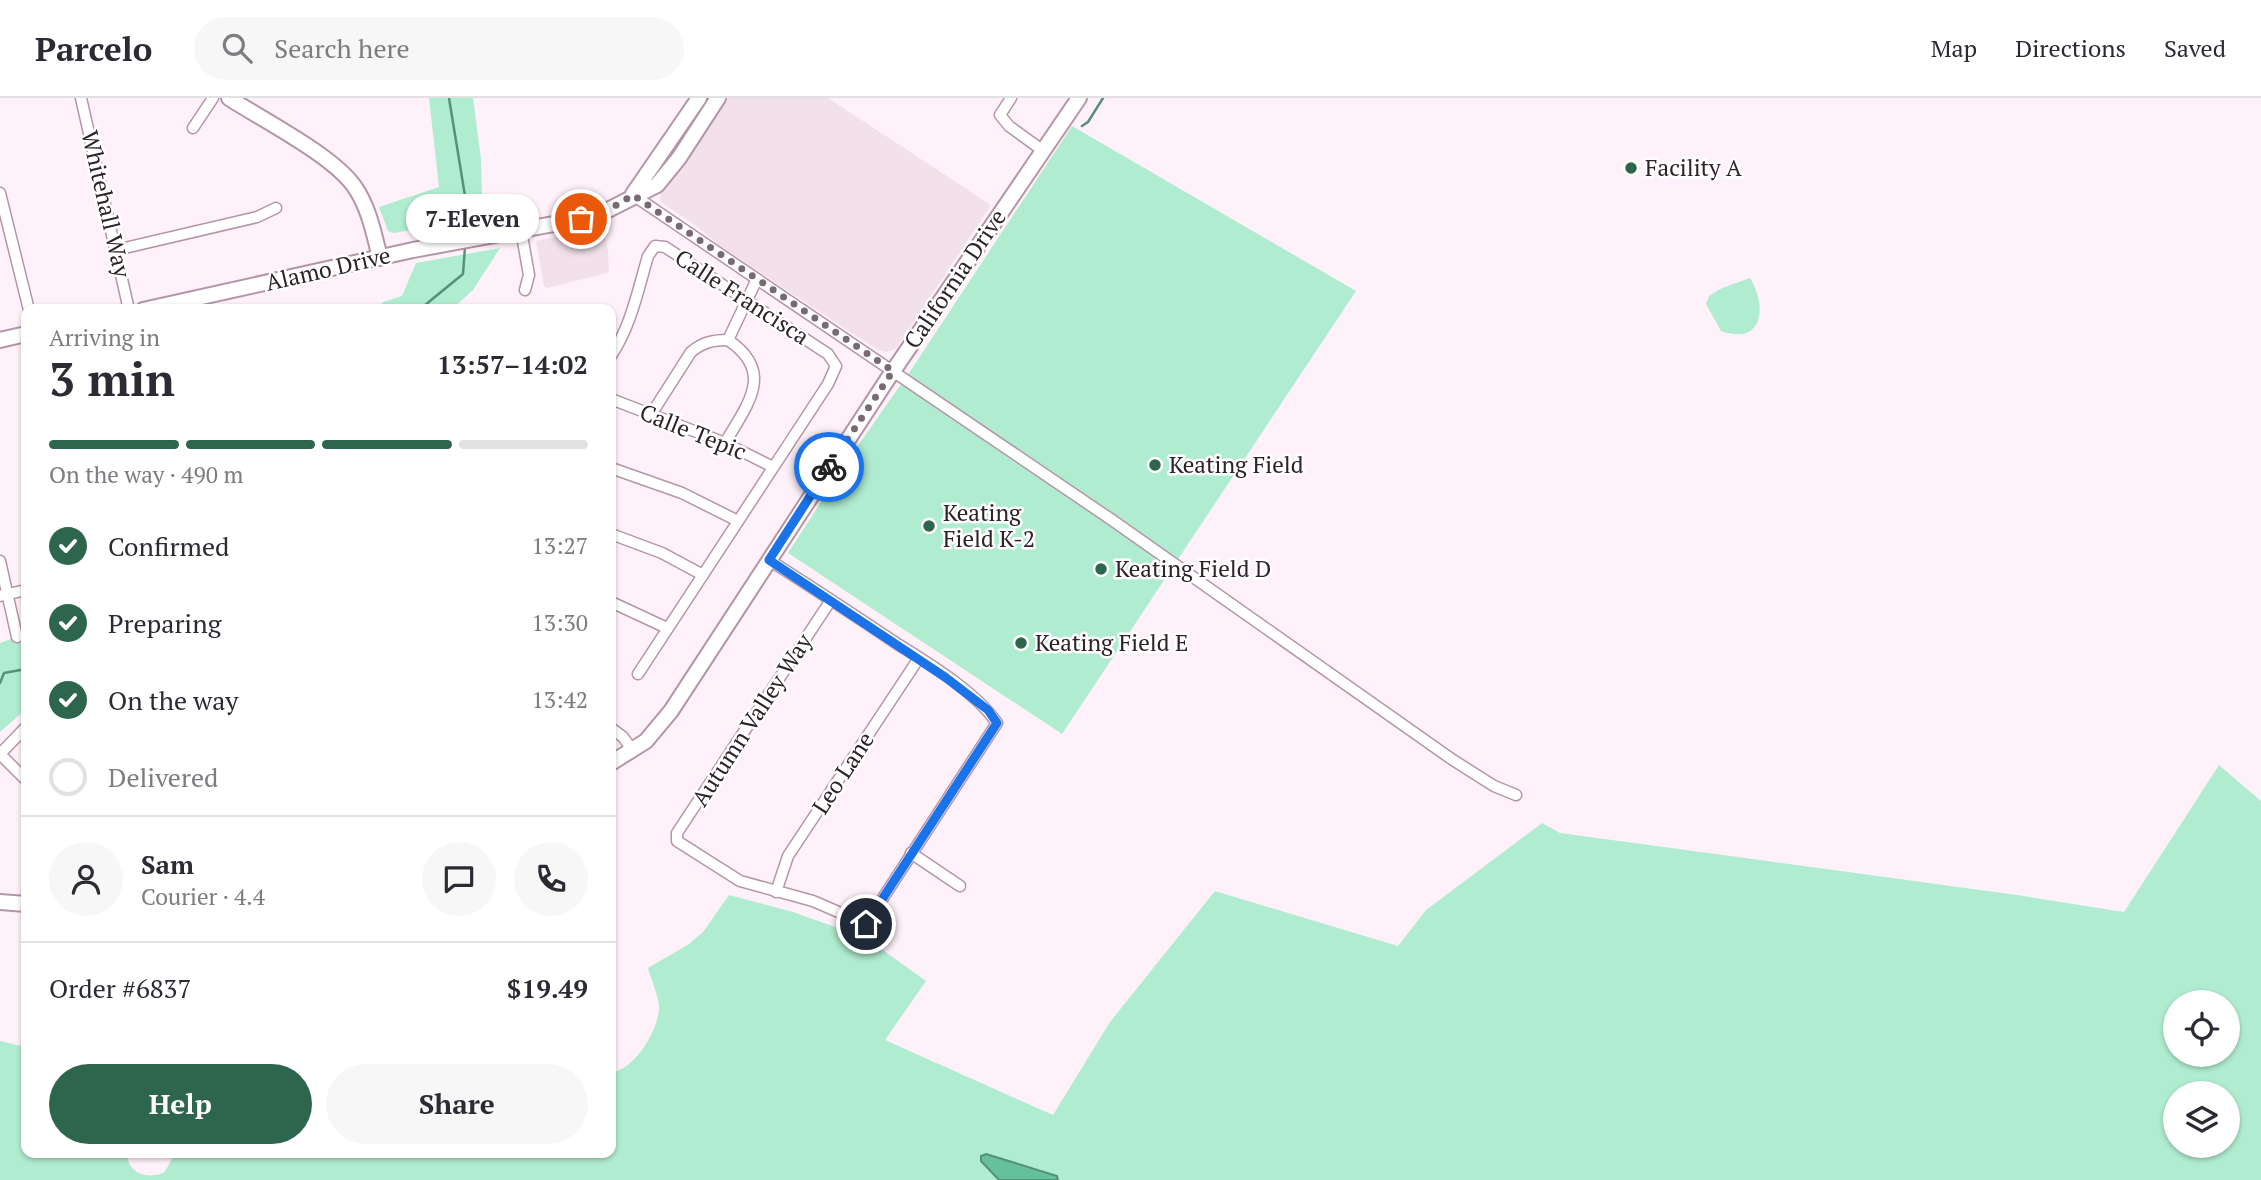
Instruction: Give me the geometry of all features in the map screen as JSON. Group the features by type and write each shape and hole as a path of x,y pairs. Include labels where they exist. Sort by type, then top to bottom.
{"street":[{"name":"Whitehall Way","path":"81,98 128,304"},
{"path":"193,128 213,98"},
{"path":"229,98 342,172 365,204 380,258"},
{"name":"Alamo Drive","path":"633,195 699,98"},
{"path":"698,129 702,111 709,98"},
{"name":"Alamo Drive","path":"171,304 608,210 657,185 679,158 718,98"},
{"path":"1011,98 1000,115 1009,126 1042,150"},
{"name":"California Drive","path":"616,761 646,741 671,711 893,371 1079,98"},
{"path":"0,193 28,304"},
{"path":"633,195 1112,520 1452,760 1494,786 1516,795"},
{"path":"117,250 257,217 276,208"},
{"path":"521,230 529,275 525,290"},
{"name":"Calle Francisca","path":"616,348 621,341 648,256 655,246 665,247 828,354 836,366 833,375 773,467"},
{"path":"728,340 757,279"},
{"path":"0,341 21,335"},
{"path":"652,413 691,352 710,340 728,340 746,353 755,373 755,385 752,396 725,443"},
{"name":"Calle Tepic","path":"616,401 725,443 773,467"},
{"path":"638,674 773,467"},
{"path":"616,470 682,494 738,521"},
{"path":"616,536 662,553 703,575"},
{"path":"769,560 919,658 988,710 997,723 866,924 813,901 776,892"},
{"path":"0,561 4,595 16,637"},
{"name":"Autumn Valley Way","path":"776,892 740,881 677,841 677,833 831,600"},
{"path":"616,604 667,628"},
{"name":"Leo Lane","path":"776,892 788,856 919,658"},
{"path":"616,731 624,737 633,751"},
{"path":"21,732 0,754 21,775"},
{"path":"911,853 960,886"},
{"path":"0,902 21,904"}],"shaded area":[{"path":"429,98 473,98 481,159 482,201 486,217 394,233 388,231 379,207 439,187"},
{"path":"723,98 828,98 991,205 896,349 886,352 878,350 721,247 662,203 661,189"},
{"path":"1072,126 1356,291 1062,734 788,553"},
{"path":"603,228 608,250 607,273 547,288 544,286 536,241"},
{"path":"500,248 473,290 458,304 381,304 402,296 416,263"},
{"path":"1750,278 1759,300 1758,321 1754,328 1746,333 1721,331 1706,304 1709,296"},
{"path":"11,639 21,640 21,713 0,732 0,643"},
{"path":"2219,765 2261,801 2261,1180 0,1180 0,1041 21,1046 21,1158 128,1158 134,1170 150,1176 163,1173 172,1158 616,1158 616,1071 643,1049 654,1029 659,1010 648,968 689,944 703,932 729,895 793,912 835,927 859,940 873,943 926,981 885,1040 1053,1115 1110,1022 1215,891 1398,946 1426,910 1542,823 1560,833 2124,912"},
{"path":"986,1154 1057,1176 1058,1180 999,1180 981,1161 981,1156"}],"waterway":[{"path":"449,98 467,208 465,236"},
{"path":"1082,126 1088,122 1103,98"},
{"path":"426,304 463,274 465,247"},
{"path":"0,683 4,673 21,670"}],"way so far":[{"path":"581,219 608,210 633,195 893,371 829,467"}],"place":[{"name":"Facility A","path":"1631,168"},
{"name":"7-Eleven","path":"581,219"},
{"name":"Keating Field","path":"1155,465"},
{"name":"Keating Field K-2","path":"929,526"},
{"name":"Keating Field D","path":"1101,569"},
{"name":"Keating Field E","path":"1021,643"}],"route":[{"path":"829,467 769,560 919,658 988,710 997,723 866,924"}]}
